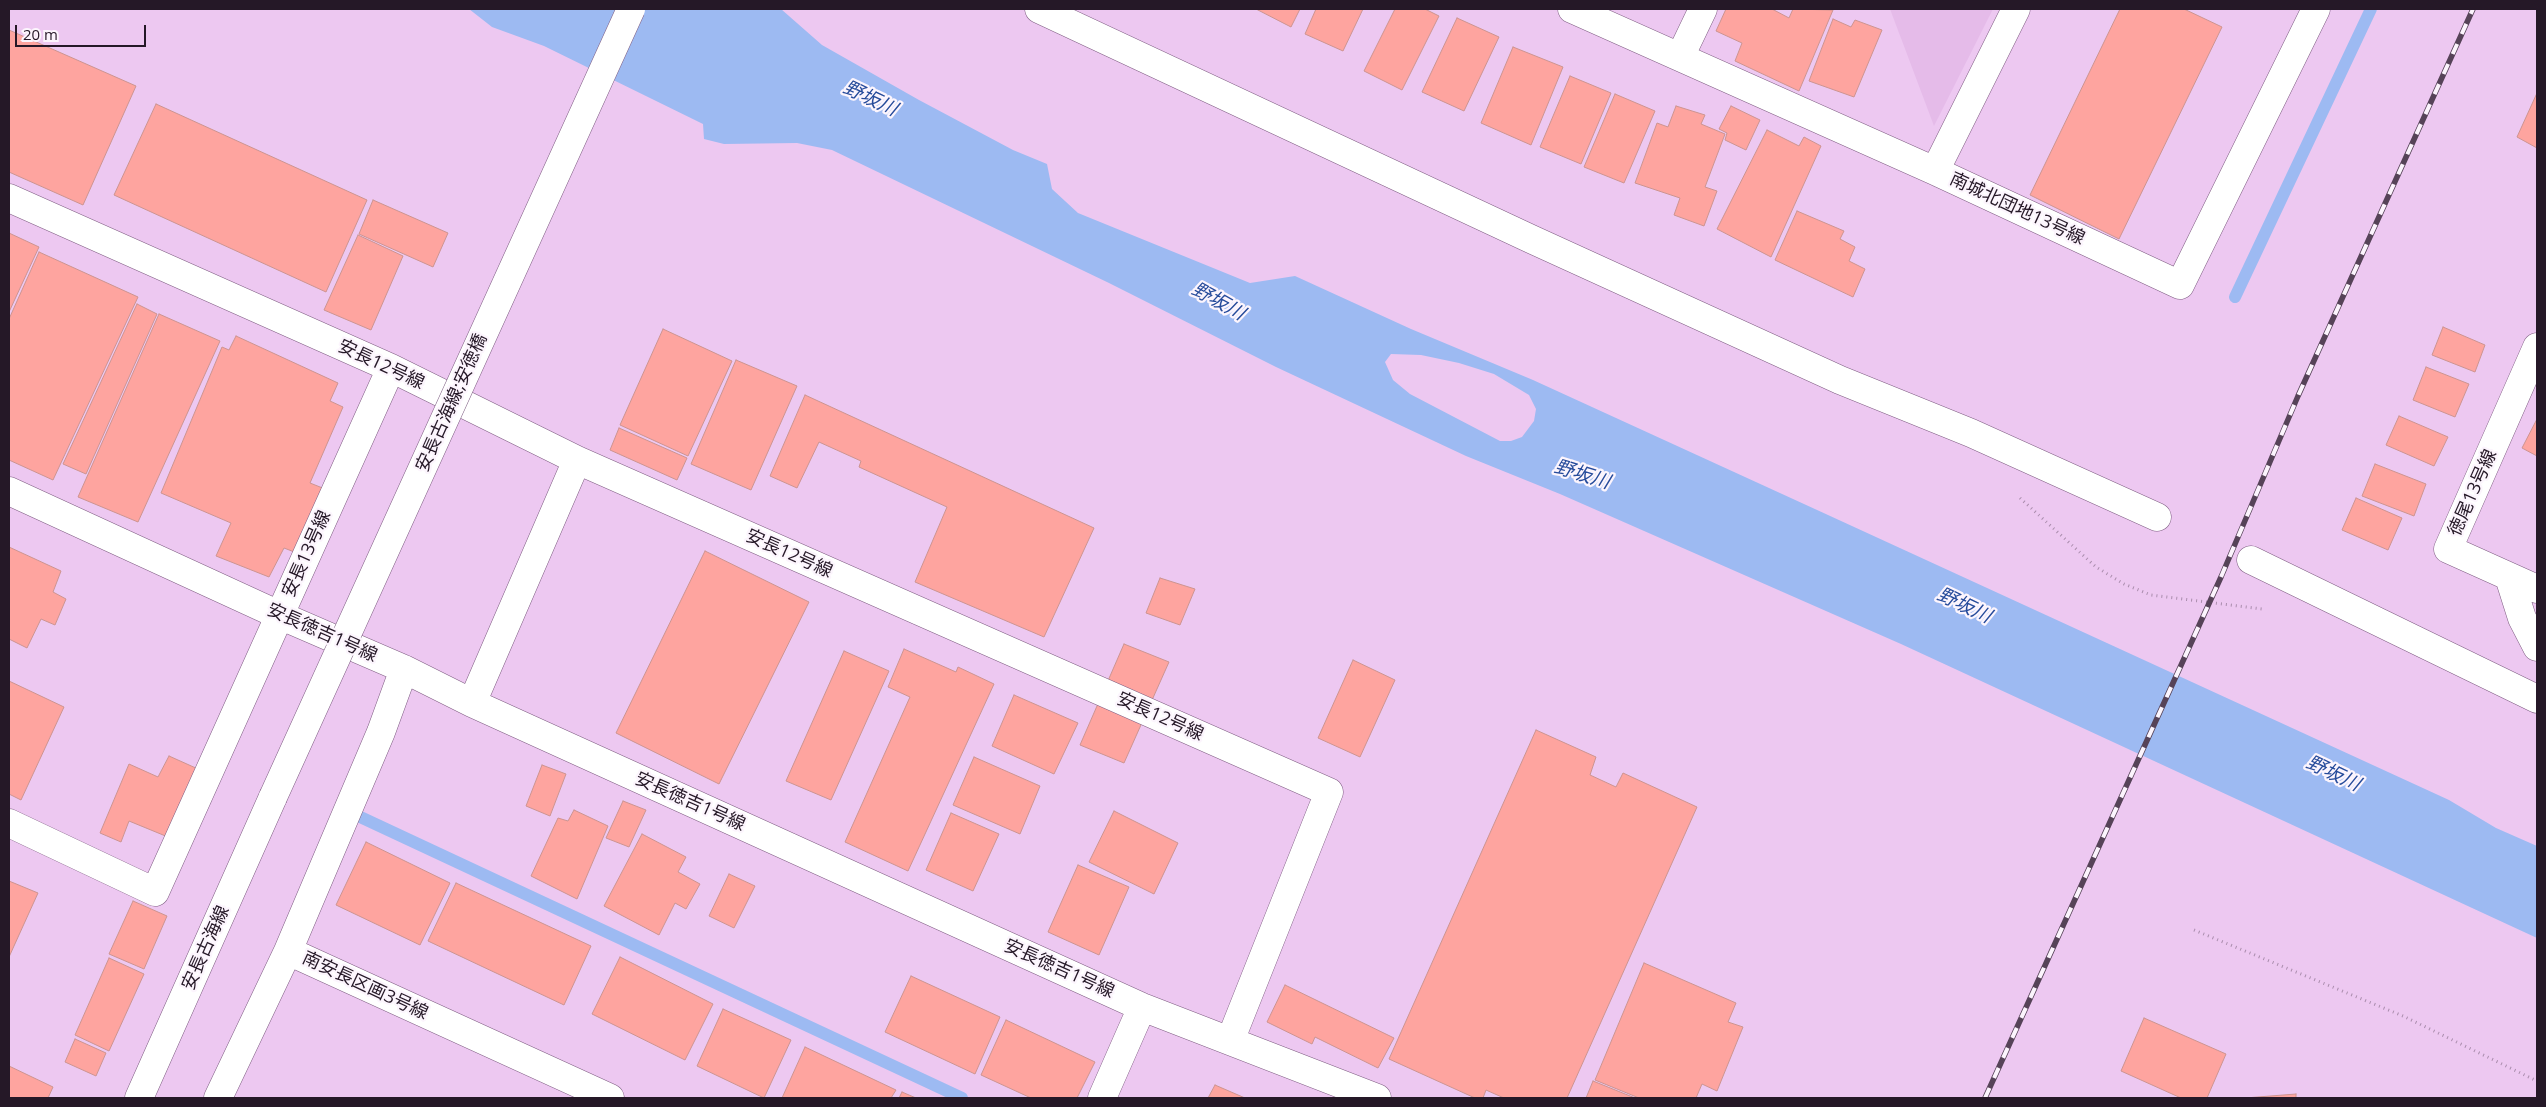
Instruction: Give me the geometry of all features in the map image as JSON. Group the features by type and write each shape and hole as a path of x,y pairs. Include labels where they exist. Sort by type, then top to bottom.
{"street":[{"name":"安長古海線;安徳橋","path":"273,797 631,9"},
{"path":"1039,9 1568,256 1840,380 1971,433 2157,517"},
{"name":"南城北団地13号線","path":"1572,9 1935,171 2180,285 2316,9"},
{"path":"1680,57 1703,9"},
{"path":"1935,171 2016,9"},
{"name":"安長12号線","path":"9,198 390,368 577,460 1329,792 1230,1041"},
{"name":"徳尾13号線","path":"2537,347 2448,550 2537,589"},
{"name":"安長13号線","path":"9,823 155,892 390,368"},
{"path":"472,703 577,460"},
{"name":"安長徳吉1号線","path":"9,491 279,615 404,669 472,703 1142,1007 1377,1098"},
{"path":"2251,560 2537,699"},
{"path":"2509,577 2522,618 2537,647"},
{"name":"南安長区画3号線","path":"404,669 381,732 288,951 610,1098"},
{"name":"安長古海線","path":"139,1098 273,797"},
{"path":"218,1098 288,951"},
{"path":"1102,1098 1142,1007"}],"path":[{"path":"2017,495 2096,567 2124,584 2152,594 2271,610"},
{"path":"2194,930 2403,1016 2537,1080"}],"shaded area":[{"path":"1890,9 1993,9 1934,126"}],"water":[{"name":"野坂川","path":"469,9 781,9 822,45 1013,150 1047,164 1052,189 1078,213 1250,283 1295,276 1411,329 1533,380 2449,800 2496,828 2537,846 2537,938 1901,644 1560,494 1466,456 1276,367 1109,283 832,150 797,143 724,144 704,139 703,124 544,46 492,27","holes":["1391,354 1421,355 1459,363 1494,374 1529,395 1536,409 1534,421 1522,437 1511,441 1500,441 1410,394 1393,380 1385,362"]}],"building":[{"path":"1256,9 1300,9 1291,27"},
{"path":"1316,9 1363,9 1343,51 1305,34"},
{"path":"1395,9 1425,9 1439,16 1402,90 1364,71"},
{"path":"1726,9 1772,9 1789,18 1793,9 1833,10 1799,91 1735,61 1742,43 1716,31"},
{"path":"2120,9 2184,9 2222,27 2119,239 2030,195"},
{"path":"1457,18 1499,37 1464,111 1422,92"},
{"path":"1833,19 1851,27 1855,20 1882,30 1854,97 1809,81"},
{"path":"9,30 136,86 83,205 9,172"},
{"path":"1513,47 1563,67 1531,145 1481,123"},
{"path":"1570,76 1611,93 1581,164 1540,147"},
{"path":"2537,93 2537,148 2517,137"},
{"path":"1615,94 1655,111 1624,183 1584,167"},
{"path":"156,104 367,200 326,292 114,195"},
{"path":"1676,106 1705,115 1701,124 1725,134 1705,187 1717,191 1704,226 1674,215 1680,198 1635,183 1657,123 1668,127"},
{"path":"1731,106 1760,120 1746,150 1725,140 1727,133 1719,129"},
{"path":"1767,130 1799,146 1804,137 1821,146 1771,257 1717,229"},
{"path":"373,200 448,233 433,267 359,234"},
{"path":"1797,211 1844,231 1840,239 1855,247 1849,261 1865,269 1853,297 1775,260"},
{"path":"9,233 39,247 9,312"},
{"path":"358,235 403,256 371,330 324,310"},
{"path":"39,252 138,297 53,480 9,460 9,319"},
{"path":"137,304 157,314 86,474 63,464"},
{"path":"159,314 220,341 138,522 78,497"},
{"path":"2443,327 2485,345 2475,372 2432,355"},
{"path":"663,329 732,361 688,456 620,425"},
{"path":"236,336 338,383 330,401 343,407 310,483 325,489 297,553 284,548 269,577 216,556 231,523 161,493 222,347 229,350"},
{"path":"736,360 797,386 751,490 691,464"},
{"path":"2426,367 2469,384 2455,417 2413,400"},
{"path":"805,395 1094,528 1044,637 915,582 947,507 859,467 861,461 819,442 797,488 770,476"},
{"path":"2399,416 2448,437 2434,466 2386,445"},
{"path":"2537,419 2537,456 2522,448"},
{"path":"619,428 687,458 677,480 610,450"},
{"path":"2375,464 2426,484 2414,516 2362,496"},
{"path":"2356,498 2402,518 2388,550 2342,530"},
{"path":"9,547 61,571 53,592 66,599 55,625 41,619 27,648 9,639"},
{"path":"705,551 809,602 719,784 616,733"},
{"path":"1160,578 1195,589 1180,625 1146,613"},
{"path":"1124,644 1169,662 1124,763 1080,745"},
{"path":"904,649 956,672 958,667 994,684 908,871 845,842 910,697 888,687"},
{"path":"844,651 889,671 831,800 786,781"},
{"path":"1353,660 1395,680 1360,757 1318,738"},
{"path":"9,681 64,707 21,800 9,794"},
{"path":"1014,695 1078,723 1054,774 992,746"},
{"path":"1536,730 1596,757 1590,775 1616,787 1623,773 1697,807 1567,1098 1504,1098 1486,1090 1483,1098 1475,1098 1389,1059"},
{"path":"169,756 198,769 168,837 129,821 121,842 100,833 129,764 158,777"},
{"path":"974,757 1040,786 1020,834 953,805"},
{"path":"542,765 566,774 550,816 526,806"},
{"path":"623,801 646,810 629,847 606,838"},
{"path":"574,810 608,826 577,899 531,876 558,818 568,821"},
{"path":"1114,811 1178,843 1154,894 1089,862"},
{"path":"951,813 999,834 973,891 926,870"},
{"path":"642,834 686,857 678,872 700,884 686,909 675,903 659,935 604,906"},
{"path":"366,842 450,883 420,945 336,905"},
{"path":"1078,865 1129,887 1099,955 1048,932"},
{"path":"729,874 755,886 734,928 709,916"},
{"path":"9,881 38,893 9,957"},
{"path":"456,883 591,946 564,1005 428,941"},
{"path":"133,901 167,916 144,969 109,954"},
{"path":"620,957 713,1004 685,1060 592,1014"},
{"path":"109,958 144,974 109,1051 75,1035"},
{"path":"1644,963 1736,1003 1728,1022 1743,1027 1717,1091 1702,1084 1696,1098 1639,1098 1595,1080"},
{"path":"911,976 1000,1017 975,1074 885,1032"},
{"path":"1285,985 1394,1038 1378,1068 1315,1037 1312,1044 1267,1022"},
{"path":"723,1009 791,1040 764,1098 697,1066"},
{"path":"2144,1018 2226,1054 2207,1098 2181,1098 2121,1071"},
{"path":"1006,1020 1095,1062 1077,1098 1031,1098 981,1075"},
{"path":"75,1039 106,1053 96,1076 65,1062"},
{"path":"805,1047 896,1090 891,1098 782,1098"},
{"path":"9,1066 53,1087 48,1098 9,1098"},
{"path":"1593,1081 1635,1098 1586,1098"},
{"path":"1215,1085 1245,1098 1208,1098"},
{"path":"902,1092 916,1098 899,1098"},
{"path":"2296,1094 2296,1098 2245,1098"}],"waterway":[{"path":"2235,297 2371,9"},
{"path":"356,815 962,1098"}],"railway":[{"path":"1985,1098 2221,577 2298,396 2473,9"}]}
